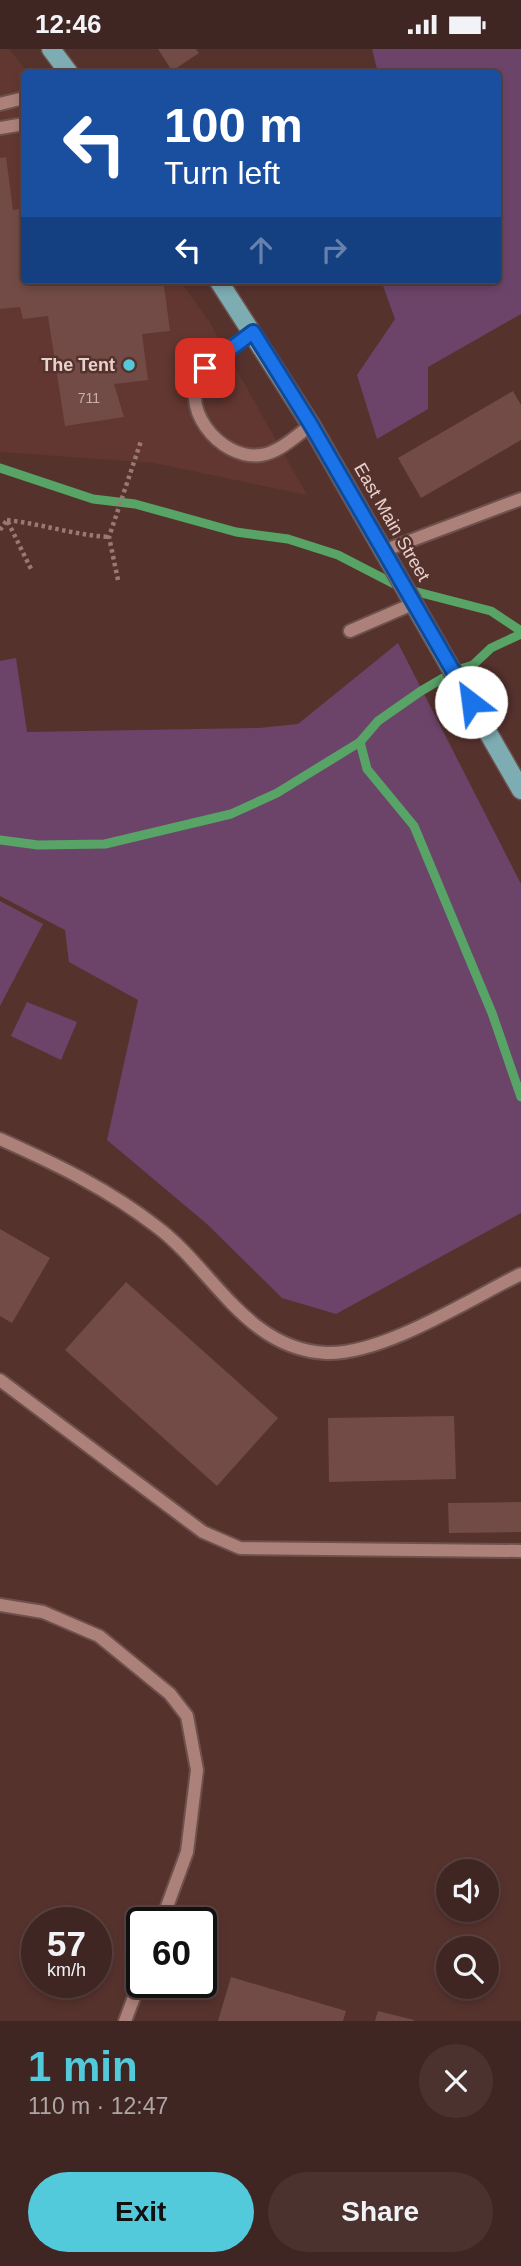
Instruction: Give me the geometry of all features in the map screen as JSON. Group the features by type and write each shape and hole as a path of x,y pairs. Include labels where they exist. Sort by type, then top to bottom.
{"main road":[{"path":"51,49 67,70"},
{"name":"East Main Street","path":"221,284 311,425 521,790"}],"street":[{"path":"0,104 21,99"},
{"path":"0,128 21,124"},
{"path":"253,332 205,368 196,396 202,422 217,441 241,455 262,455 278,449 311,425"},
{"path":"383,551 521,499"},
{"path":"350,631 415,603"},
{"path":"0,1139 68,1170 125,1204 181,1249 243,1317 269,1335 298,1349 327,1353 355,1350 389,1340 521,1274"},
{"path":"0,1380 203,1532 240,1548 521,1551"},
{"path":"0,1605 43,1612 99,1636 170,1694 187,1716 197,1770 187,1852 167,1907"},
{"path":"125,2021 134,1998"}],"path":[{"path":"118,580 109,537 141,441"},
{"path":"7,520 36,523 80,535 109,537"},
{"path":"0,530 7,520"},
{"path":"7,520 32,571"}],"shaded area":[{"path":"0,49 9,49 26,70 21,70 21,284 182,284 209,321 307,495 154,463 0,452"},
{"path":"372,49 521,49 521,314 428,367 428,409 377,439 357,375 395,319 382,284 501,284 501,70 377,70"},
{"path":"398,643 521,884 521,1213 336,1314 282,1298 207,1224 107,1140 138,1000 69,962 65,930 0,896 0,661 16,658 27,732 259,728 298,724"},
{"path":"0,901 43,924 0,1006"},
{"path":"27,1002 77,1022 61,1060 11,1036"}],"building":[{"path":"158,49 196,49 199,53 174,70"},
{"path":"6,157 13,210 21,209 21,284 164,286 170,331 142,334 148,380 114,384 124,417 65,426 48,316 23,319 20,307 0,309 0,158"},
{"path":"513,391 521,405 521,440 421,498 398,458"},
{"path":"0,1229 50,1258 12,1323 0,1316"},
{"path":"126,1282 278,1418 217,1486 65,1350"},
{"path":"454,1416 456,1479 329,1482 328,1418"},
{"path":"521,1502 521,1532 449,1533 448,1503"},
{"path":"231,1977 346,2011 343,2021 218,2021"},
{"path":"378,2011 414,2020 414,2021 375,2021"}],"waterway":[{"path":"0,468 93,499 135,504 236,532 288,539 338,555 402,588 491,611 521,631"},
{"path":"0,840 38,845 105,844 231,814 277,793 360,742 378,721 421,691 457,670 473,665 491,648 521,634"},
{"path":"360,742 367,769 414,826 492,1013 521,1097"}],"place":[{"name":"The Tent","path":"129,365"}],"route":[{"path":"205,368 253,332 311,425 471,702"}]}
